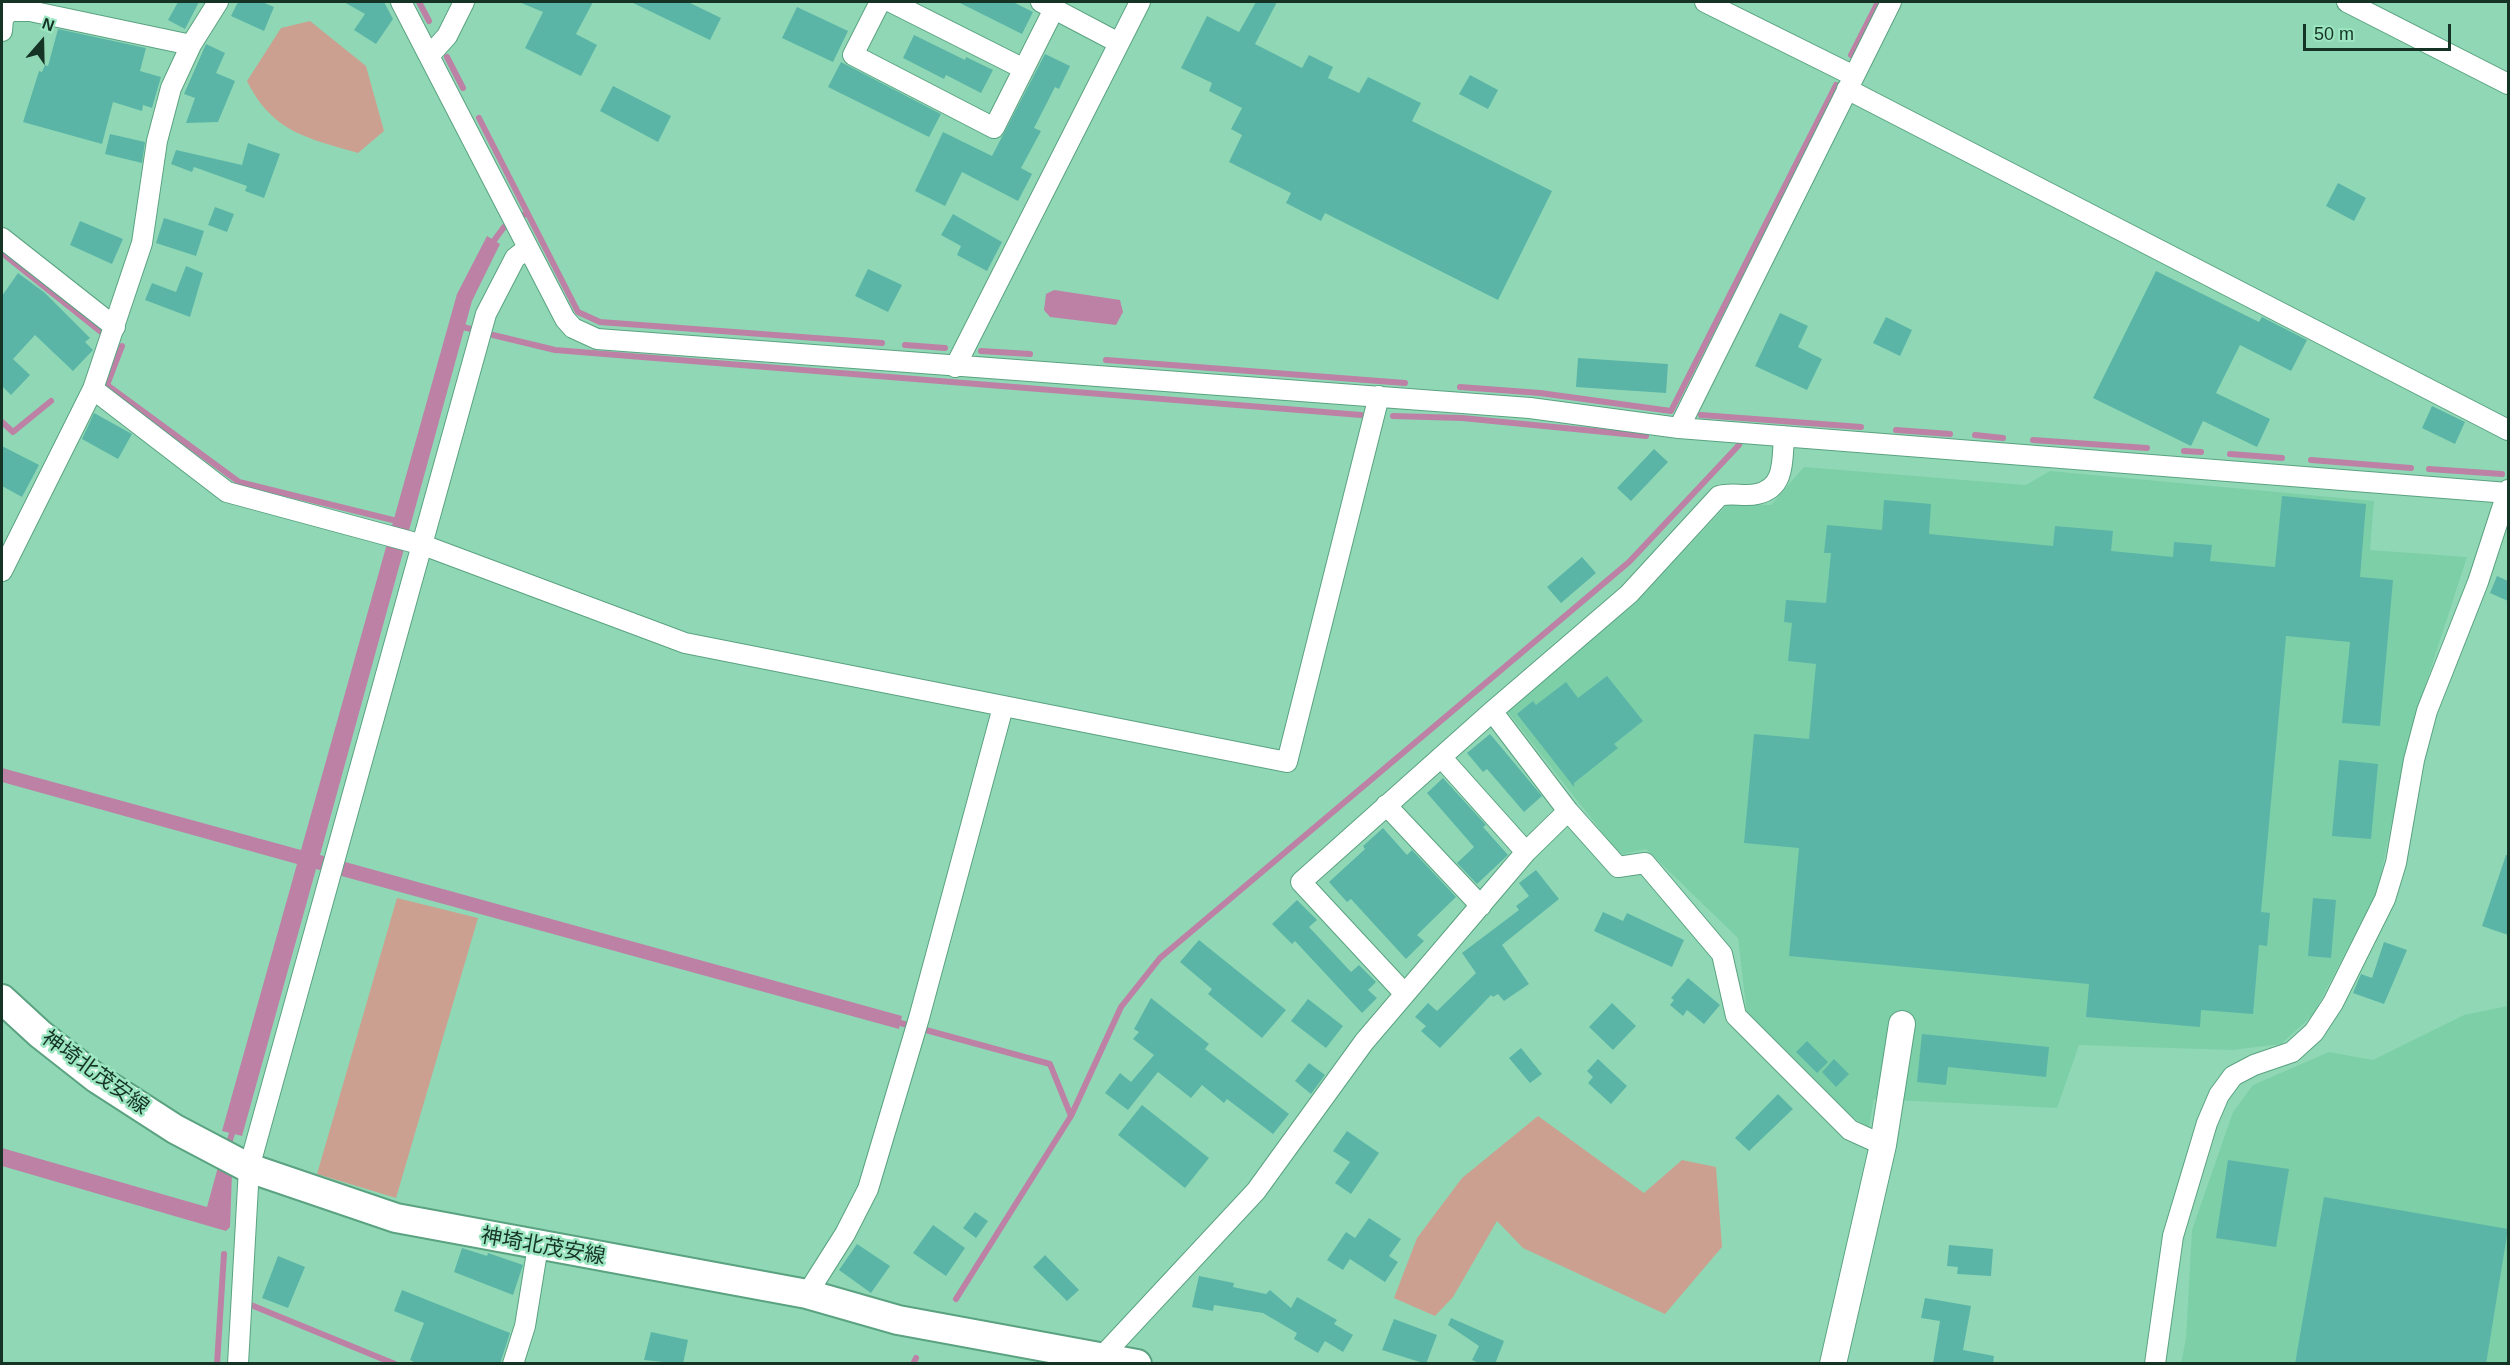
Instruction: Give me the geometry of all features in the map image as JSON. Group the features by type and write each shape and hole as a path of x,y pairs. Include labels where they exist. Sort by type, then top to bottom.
{"main road":[{"name":"神埼北茂安線","path":"2,999 39,1034 96,1078 175,1129 249,1168 396,1218 807,1294 898,1320 1097,1361 1137,1364"}],"street":[{"path":"2,571 93,389 142,243 157,141 171,88 191,45 218,2"},
{"path":"401,2 565,319 573,328 597,339 1530,408 1679,428 2508,492 2478,582 2427,711 2414,760 2396,863 2385,899 2333,1003 2314,1032 2292,1052 2254,1065 2233,1076 2219,1095 2207,1123 2173,1236 2155,1364"},
{"path":"429,56 447,36 464,2"},
{"path":"880,2 853,55 994,128 1024,69 1047,5 1119,43"},
{"path":"891,2 1024,69"},
{"path":"955,367 1140,2"},
{"path":"1705,2 1850,82 2508,430"},
{"path":"1679,428 1891,2"},
{"path":"2347,2 2508,84"},
{"path":"2,31 5,10 30,11 191,45"},
{"path":"2,238 115,327"},
{"path":"238,1364 249,1168 335,854 416,543 486,314 515,258 528,248"},
{"path":"93,389 227,492 416,543 685,643 1287,762 1379,396"},
{"path":"1405,994 1301,882 1494,709 1629,594 1719,496 1758,494 1777,484 1781,477 1784,436"},
{"path":"807,1294 845,1234 868,1189 920,1018 1003,707"},
{"path":"1494,709 1495,715 1568,811 1618,867 1645,862 1722,954 1736,1016 1850,1130 1883,1145"},
{"path":"1441,757 1526,852"},
{"path":"1386,805 1481,906"},
{"path":"1097,1361 1256,1191 1364,1042 1526,852 1568,811"},
{"path":"1833,1364 1883,1145 1902,1024"},
{"path":"513,1364 525,1326 538,1246"}],"shaded area":[{"path":"310,21 366,66 384,131 358,153 323,143 280,123 257,98 247,81 281,28"},
{"path":"487,236 500,244 472,301 320,855 902,1016 899,1029 316,869 242,1136 222,1131 297,864 2,782 2,768 301,850 457,294"},
{"path":"1054,290 1120,300 1123,312 1116,325 1050,317 1044,310 1046,294"},
{"path":"1804,467 2026,485 2050,471 2374,501 2370,550 2467,557 2410,733 2378,890 2313,1015 2281,1044 2232,1050 2079,1045 2057,1108 1874,1099 1869,1127 1847,1114 1747,1014 1738,938 1646,849 1620,855 1507,711 1634,604 1728,504 1771,505"},
{"path":"397,898 478,918 396,1198 317,1174"},
{"path":"2508,1006 2508,1363 2181,1364 2186,1338 2192,1230 2233,1112 2253,1085 2329,1052 2373,1060 2464,1015"},
{"path":"1538,1116 1644,1193 1682,1160 1716,1167 1722,1247 1665,1314 1523,1248 1497,1221 1453,1297 1435,1316 1394,1298 1417,1238 1462,1178"},
{"path":"2,1148 207,1207 218,1167 232,1174 230,1227 226,1231 2,1166"}],"building":[{"path":"178,2 199,2 185,29 168,20"},
{"path":"238,2 262,2 274,7 264,31 231,16"},
{"path":"344,2 384,2 393,19 376,44 354,30 365,14"},
{"path":"519,2 593,2 576,34 597,45 581,76 525,48 543,12"},
{"path":"631,2 688,2 721,18 710,40"},
{"path":"958,2 1013,2 1033,12 1022,34"},
{"path":"1256,2 1277,2 1255,44 1302,68 1309,55 1333,67 1328,78 1359,93 1368,77 1421,103 1412,121 1552,191 1498,300 1325,213 1321,221 1286,203 1291,193 1229,162 1242,135 1231,129 1242,108 1209,91 1212,83 1181,68 1207,16 1239,32"},
{"path":"797,7 848,31 833,62 782,38"},
{"path":"58,29 146,48 140,71 161,77 152,108 143,105 142,111 113,102 102,144 23,122 39,71 42,72 45,65 48,66"},
{"path":"914,35 965,60 966,57 993,70 981,93 946,75 944,79 903,58"},
{"path":"206,44 225,53 216,73 235,81 218,122 186,123 195,98 184,94"},
{"path":"1045,54 1070,66 1059,89 1055,87 1034,128 1041,131 1021,168 1032,174 1018,201 962,172 945,206 915,191 943,132 992,156"},
{"path":"841,62 941,114 929,137 828,87"},
{"path":"1470,75 1498,90 1488,109 1459,94"},
{"path":"613,86 671,116 658,142 600,111"},
{"path":"110,134 145,142 142,163 105,154"},
{"path":"248,143 280,154 264,198 245,191 247,186 194,167 192,172 171,164 176,150 242,165"},
{"path":"2338,183 2366,198 2354,221 2326,206"},
{"path":"215,207 234,214 227,232 208,225"},
{"path":"953,214 1002,242 987,271 957,255 961,246 941,235"},
{"path":"164,218 204,231 196,256 156,243"},
{"path":"80,221 123,239 112,264 70,245"},
{"path":"186,266 203,273 190,317 145,300 152,283 176,292"},
{"path":"868,269 902,285 888,312 855,296"},
{"path":"2156,271 2259,322 2262,317 2307,340 2291,371 2240,345 2216,393 2270,419 2257,447 2203,421 2191,446 2093,398"},
{"path":"18,273 45,293 90,338 85,342 93,350 73,371 35,335 13,359 30,375 11,395 2,386 2,296"},
{"path":"1780,313 1808,326 1798,347 1822,359 1807,390 1755,366"},
{"path":"1886,317 1912,330 1900,356 1873,343"},
{"path":"1578,358 1668,364 1666,393 1576,387"},
{"path":"2432,406 2465,422 2455,444 2422,428"},
{"path":"94,413 132,434 118,459 82,439"},
{"path":"2,446 39,465 22,497 2,486"},
{"path":"1654,449 1668,462 1631,501 1617,488"},
{"path":"2282,496 2366,504 2360,577 2393,580 2380,726 2342,723 2350,642 2286,636 2261,912 2270,913 2267,946 2259,945 2253,1014 2201,1010 2200,1027 2086,1017 2089,984 1789,956 1799,848 1744,843 1754,734 1809,739 1816,664 1788,661 1792,623 1784,622 1786,600 1826,603 1831,553 1824,553 1827,525 1882,530 1884,500 1931,504 1929,534 2053,546 2055,526 2113,531 2111,551 2173,557 2174,542 2212,545 2210,561 2275,567"},
{"path":"1582,557 1596,573 1561,603 1547,587"},
{"path":"2497,576 2508,581 2508,601 2490,593"},
{"path":"1607,676 1643,721 1614,744 1618,748 1574,783 1574,787 1517,714 1533,701 1536,705 1566,682 1578,698"},
{"path":"1490,734 1542,796 1524,812 1487,769 1483,772 1467,753"},
{"path":"2339,760 2378,764 2371,839 2332,836"},
{"path":"1443,778 1486,825 1483,827 1508,855 1477,884 1457,863 1474,847 1427,793"},
{"path":"1383,828 1407,855 1412,850 1456,897 1417,935 1424,941 1406,959 1351,899 1347,902 1329,882 1365,849 1363,846"},
{"path":"2506,855 2508,855 2508,935 2482,926"},
{"path":"1536,870 1559,899 1502,945 1529,984 1504,1001 1498,994 1493,997 1491,995 1440,1048 1421,1031 1426,1026 1415,1017 1428,1003 1437,1011 1476,973 1462,953 1519,910 1516,906 1529,896 1519,883"},
{"path":"2313,898 2336,900 2331,958 2308,956"},
{"path":"1297,900 1317,920 1309,927 1351,972 1359,965 1376,982 1368,990 1377,998 1362,1013 1295,941 1292,944 1272,924"},
{"path":"1603,912 1623,921 1627,913 1684,940 1672,967 1594,931"},
{"path":"1199,940 1286,1010 1262,1038 1208,994 1212,989 1180,962"},
{"path":"2384,942 2407,950 2384,1004 2353,993 2361,974 2372,978"},
{"path":"1688,978 1720,1005 1704,1024 1687,1010 1683,1016 1670,1005 1674,1000 1671,998"},
{"path":"1151,998 1209,1044 1205,1049 1289,1114 1273,1134 1227,1099 1224,1103 1202,1085 1191,1098 1158,1072 1128,1110 1105,1093 1120,1073 1131,1082 1154,1055 1133,1039 1139,1032 1134,1029"},
{"path":"1308,999 1343,1026 1326,1048 1291,1021"},
{"path":"1612,1003 1636,1026 1613,1050 1589,1027"},
{"path":"1922,1034 2049,1047 2046,1077 1948,1067 1946,1085 1917,1082"},
{"path":"1807,1041 1828,1062 1817,1073 1796,1052"},
{"path":"1521,1048 1542,1074 1530,1083 1509,1058"},
{"path":"1598,1059 1627,1086 1611,1104 1588,1083 1593,1077 1587,1071"},
{"path":"1834,1059 1849,1074 1836,1087 1822,1072"},
{"path":"1309,1063 1325,1075 1311,1094 1295,1081"},
{"path":"1778,1094 1793,1109 1749,1151 1735,1138"},
{"path":"1142,1105 1209,1158 1185,1188 1118,1135"},
{"path":"1347,1131 1379,1153 1351,1194 1335,1183 1350,1162 1333,1151"},
{"path":"2228,1160 2289,1169 2276,1247 2216,1238"},
{"path":"2324,1197 2508,1229 2486,1364 2295,1364"},
{"path":"975,1212 988,1221 976,1238 963,1228"},
{"path":"1369,1218 1401,1239 1389,1256 1398,1262 1385,1282 1350,1259 1343,1270 1327,1260 1346,1232 1355,1238"},
{"path":"933,1225 965,1248 946,1276 913,1253"},
{"path":"857,1244 890,1266 871,1293 839,1270"},
{"path":"1949,1245 1993,1249 1991,1276 1957,1274 1958,1267 1947,1266"},
{"path":"462,1248 487,1256 488,1253 523,1265 513,1295 454,1272"},
{"path":"1045,1255 1079,1290 1067,1301 1033,1267"},
{"path":"278,1256 305,1267 288,1308 262,1298"},
{"path":"1199,1276 1234,1283 1233,1287 1266,1294 1270,1290 1291,1308 1297,1297 1337,1320 1334,1324 1353,1335 1343,1352 1325,1341 1318,1353 1294,1339 1297,1333 1263,1313 1214,1305 1213,1311 1192,1307"},
{"path":"402,1290 510,1333 500,1364 418,1364 410,1360 424,1323 394,1311"},
{"path":"1925,1298 1971,1306 1963,1350 1994,1356 1993,1364 1933,1364 1940,1321 1921,1318"},
{"path":"1451,1318 1504,1341 1495,1364 1481,1364 1472,1360 1479,1346 1448,1325"},
{"path":"1394,1319 1437,1335 1426,1364 1382,1350"},
{"path":"651,1332 688,1340 683,1364 644,1360"}],"waterway":[{"path":"419,2 429,21"},
{"path":"1851,55 1878,2"},
{"path":"447,57 463,88"},
{"path":"1460,387 1540,393 1671,411 1836,85"},
{"path":"479,118 578,312 600,322 882,343"},
{"path":"490,246 504,227 527,213"},
{"path":"2,253 101,332"},
{"path":"458,326 471,329"},
{"path":"493,335 555,350 1361,415"},
{"path":"905,345 945,348"},
{"path":"122,346 107,385 239,482 393,520"},
{"path":"981,351 1030,354"},
{"path":"1106,360 1405,383"},
{"path":"2,422 13,432 51,401"},
{"path":"1701,415 1861,427"},
{"path":"1393,416 1462,418 1646,436"},
{"path":"1896,430 1950,434"},
{"path":"1975,435 2003,438"},
{"path":"2033,440 2147,448"},
{"path":"956,1299 1071,1116 1121,1007 1160,958 1629,562 1739,445"},
{"path":"2184,451 2201,452"},
{"path":"2230,454 2282,458"},
{"path":"2311,460 2411,468"},
{"path":"2429,469 2502,474"},
{"path":"893,1021 1050,1064 1071,1116"},
{"path":"230,1140 234,1127"},
{"path":"217,1364 224,1254"},
{"path":"251,1305 395,1364"},
{"path":"913,1364 916,1358"}]}
